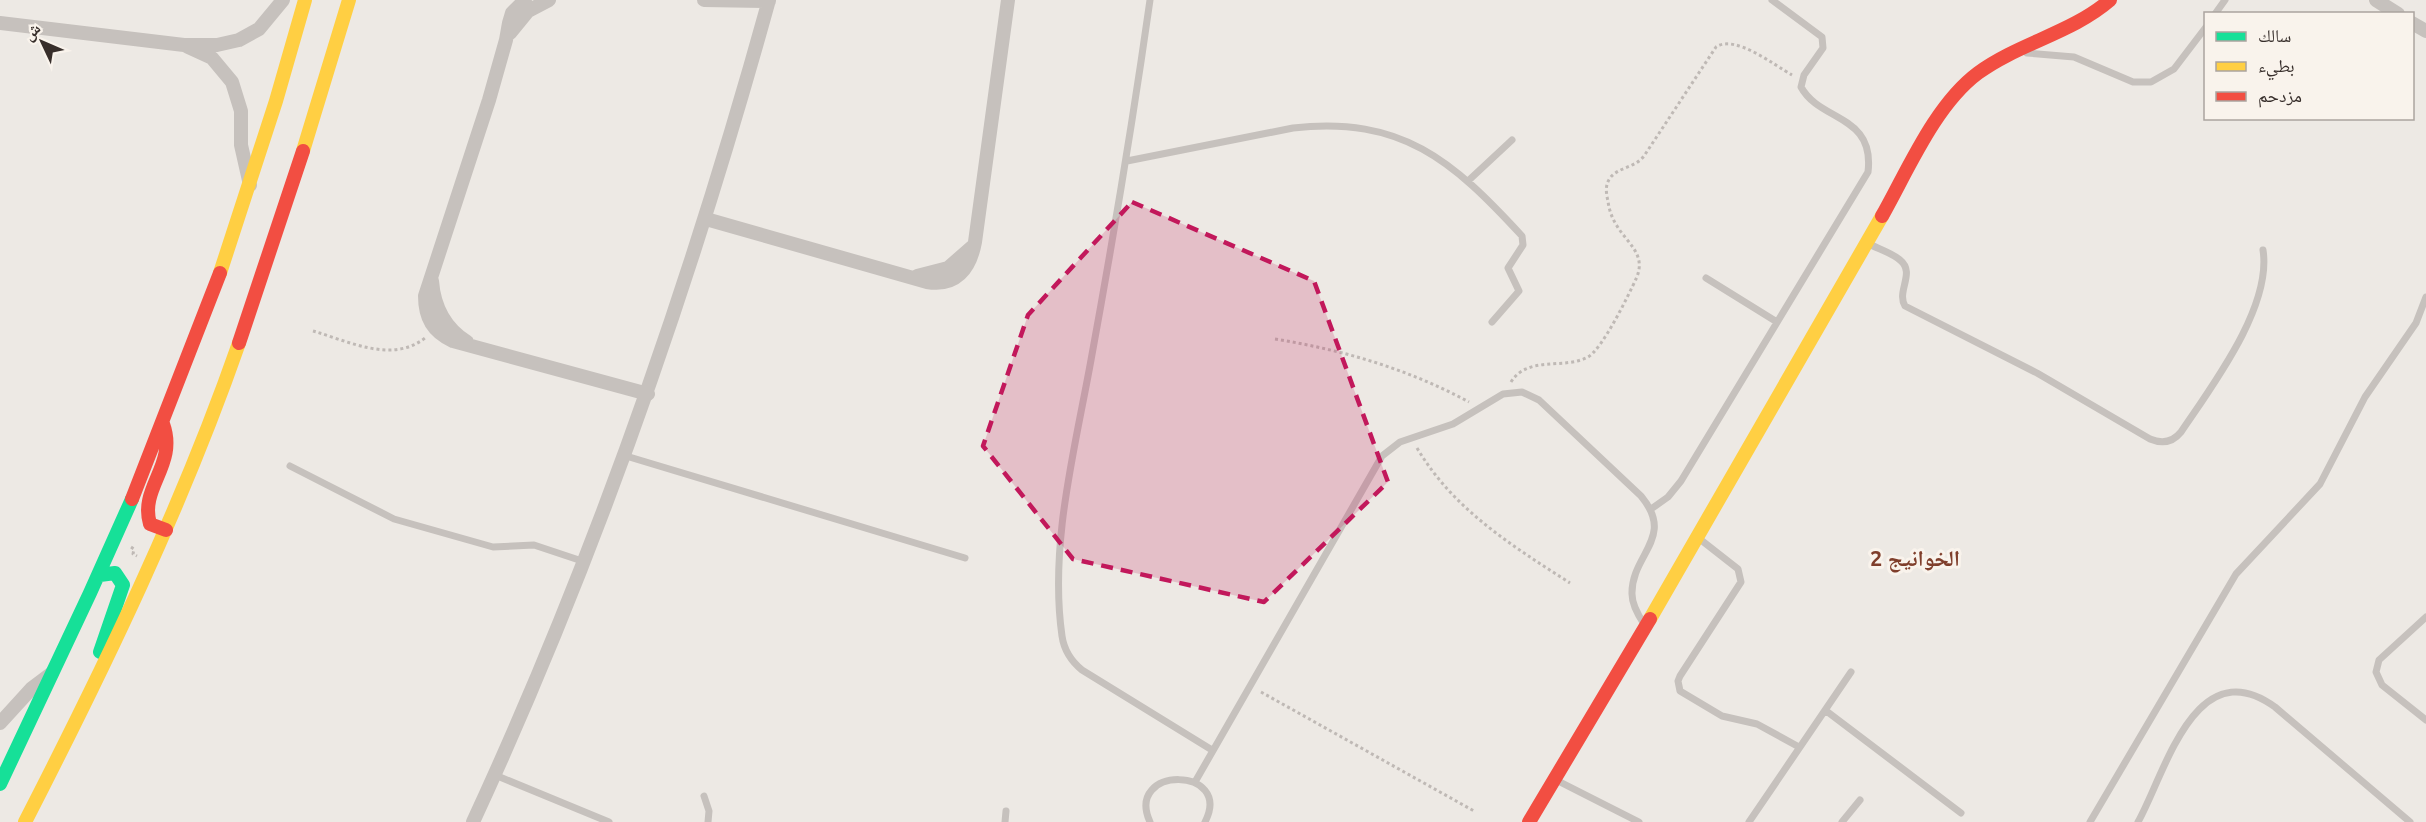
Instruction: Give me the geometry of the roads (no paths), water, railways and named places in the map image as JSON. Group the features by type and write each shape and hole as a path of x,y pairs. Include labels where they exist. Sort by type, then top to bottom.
{"street":[{"path":"0,23 184,45 217,45 239,40 267,21 283,0"},
{"path":"0,784 57,670 115,541 209,307 250,188 305,0"},
{"path":"25,822 103,669 166,530 255,294 290,192 349,0"},
{"path":"525,0 512,13 506,40 425,296 425,307 433,328 453,341 648,394"},
{"path":"506,40 524,15 549,0"},
{"path":"473,822 585,562 626,456 706,219 769,1 704,0"},
{"path":"706,219 938,284 958,277 971,260 975,242 1008,0"},
{"path":"1529,822 1699,538 1946,105 1978,73 2039,39 2092,16 2110,0"},
{"path":"2376,0 2395,12"},
{"path":"184,45 212,58 232,82 242,111 242,153 250,188"},
{"path":"431,277 441,317 460,338 471,345"},
{"path":"163,424 168,437 169,452 146,514 150,524 166,530"},
{"path":"100,574 115,573 123,585 101,646 103,669"},
{"path":"0,723 32,688 57,670"}],"lane":[{"path":"1150,0 1127,161 1067,498 1060,570 1062,634 1068,654 1082,670 1212,750"},
{"path":"1652,509 1668,497 1681,481 1865,180 1869,162 1866,144 1861,135 1804,92 1801,81 1823,48 1822,37 1772,0"},
{"path":"2019,52 2074,57 2133,82 2151,82 2175,69 2204,28"},
{"path":"1127,161 1293,128 1347,125 1408,141 1447,164 1468,181 1524,240 1508,268 1519,291 1492,322"},
{"path":"1468,181 1512,140"},
{"path":"1867,243 1899,258 1905,265 1907,274 1902,297 1905,306 2037,373 2150,439 2162,442 2174,439 2181,432 2234,351 2260,285 2265,264 2263,250"},
{"path":"1706,278 1777,322"},
{"path":"2090,822 2236,574 2268,538 2305,503 2324,477 2365,397 2416,323 2426,297"},
{"path":"1195,782 1382,456 1400,442 1438,430 1482,409 1503,394 1522,392 1539,400 1652,509 1655,532 1633,583 1632,593 1633,604 1646,627"},
{"path":"626,456 965,558"},
{"path":"290,466 394,519 493,547 534,545 585,562"},
{"path":"1699,538 1738,569 1741,582 1680,676 1678,681 1680,690 1722,716 1757,724 1799,747"},
{"path":"2426,617 2379,660 2376,672 2382,685 2426,720"},
{"path":"1749,822 1851,672"},
{"path":"2138,822 2184,727 2206,703 2234,692 2255,695 2275,706 2410,822"},
{"path":"1825,710 1961,813"},
{"path":"495,775 609,822"},
{"path":"1150,822 1146,812 1147,802 1158,785 1176,778 1195,782 1201,788 1209,802 1205,822"},
{"path":"1555,779 1640,822"},
{"path":"704,796 708,822"},
{"path":"1842,822 1860,800"},
{"path":"1005,822 1006,811"}],"district":[{"name":"الخوانيج 2","path":"1915,557"}]}
